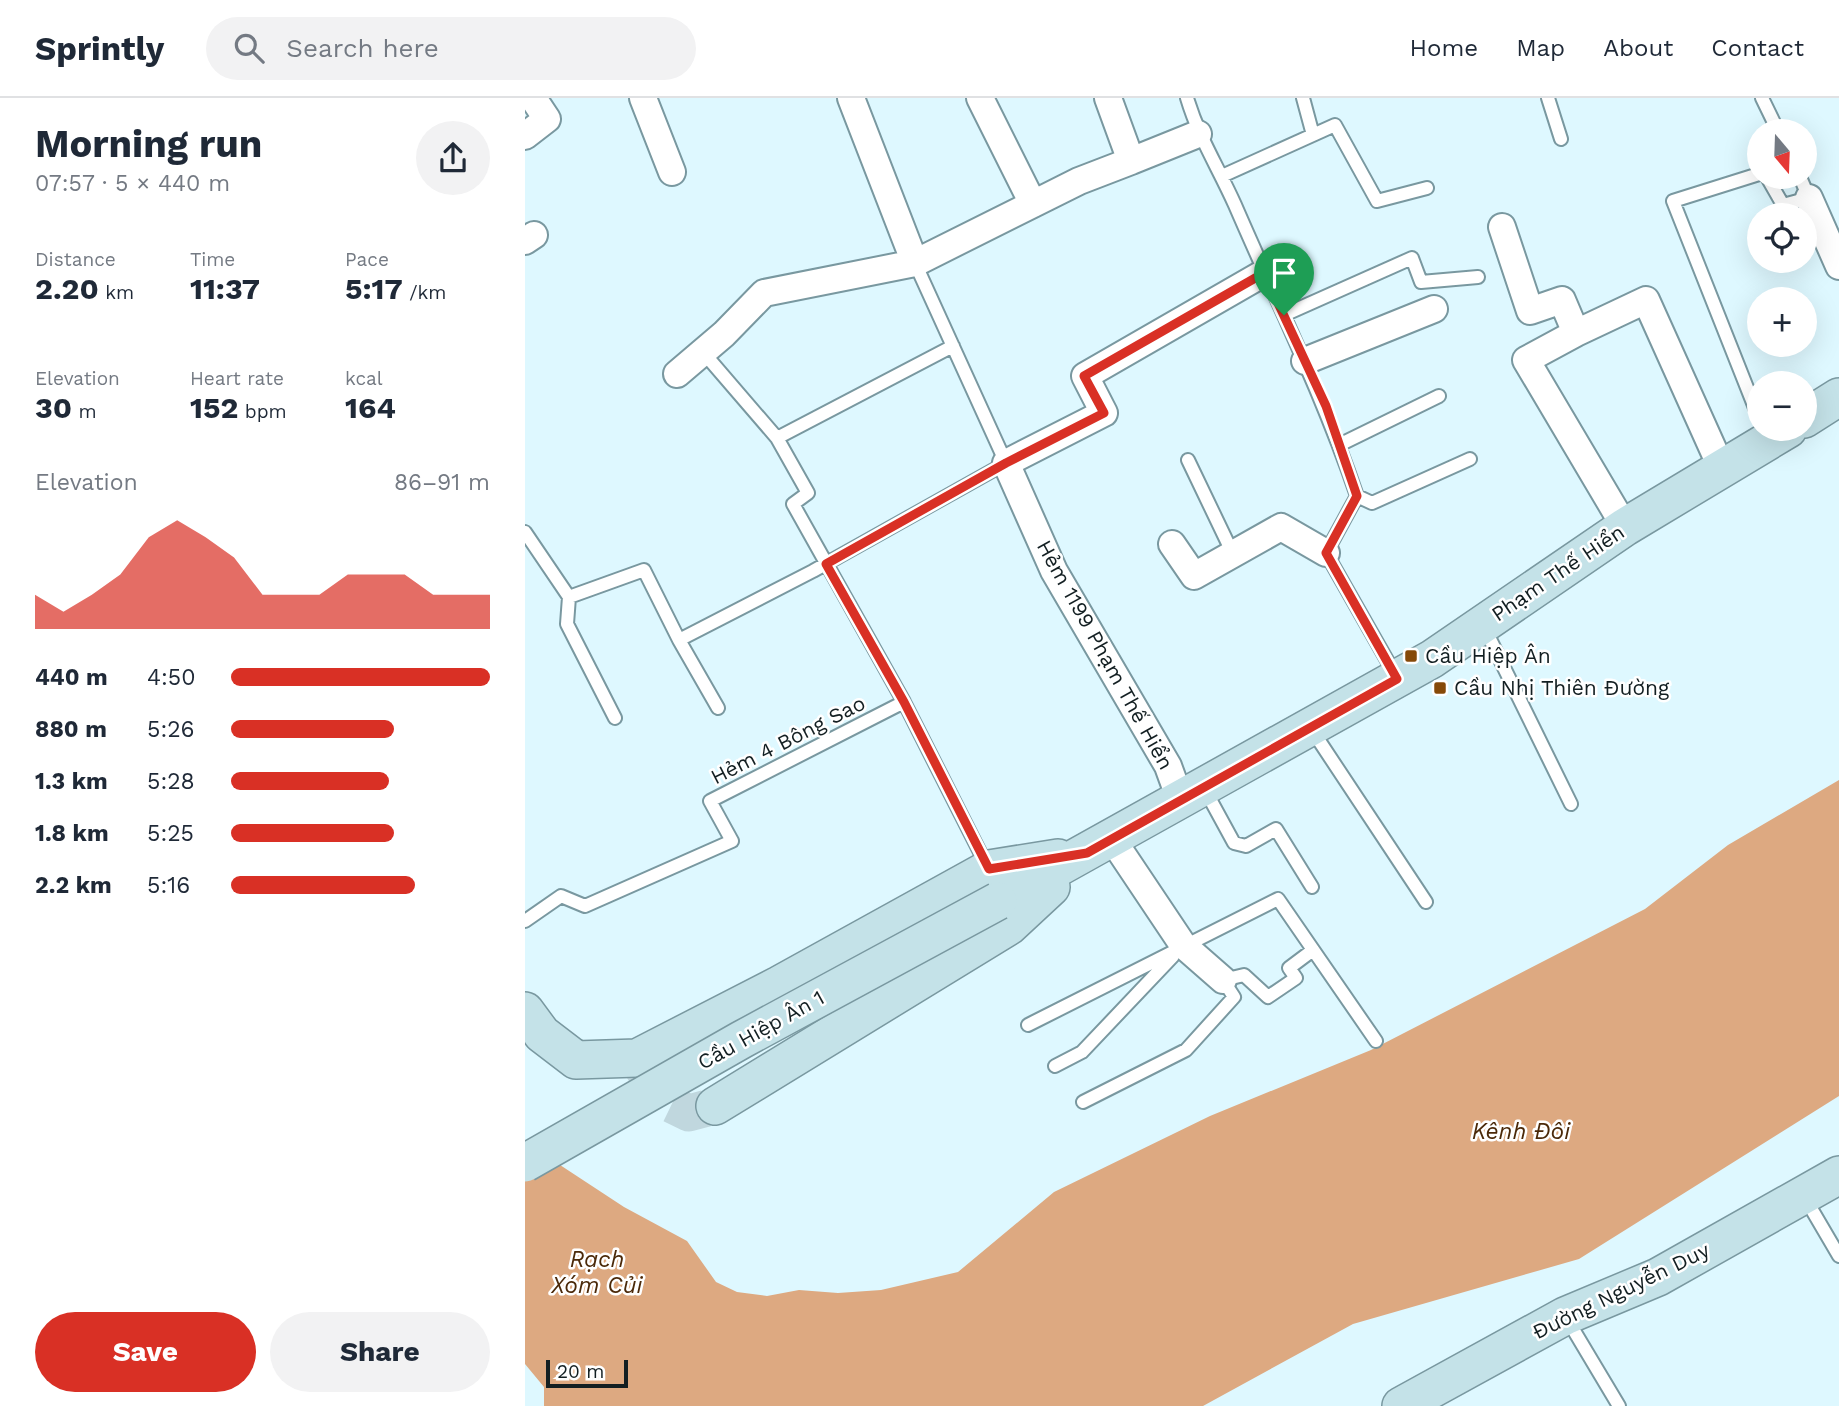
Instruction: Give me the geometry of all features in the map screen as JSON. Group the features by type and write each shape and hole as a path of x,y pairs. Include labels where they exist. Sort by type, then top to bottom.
{"main road":[{"path":"1817,411 1839,397"},
{"name":"Phạm Thế Hiển","path":"994,885 1100,846 1397,679 1625,527 1722,469 1755,441"},
{"path":"715,1105 1009,926 1100,846"},
{"path":"525,1011 542,1034 576,1060 637,1058 779,985 994,885"},
{"name":"Cầu Hiệp Ân 1","path":"525,1163 741,1040 994,885"},
{"name":"Đường Nguyễn Duy","path":"1401,1406 1565,1316 1658,1277 1839,1175"}],"street":[{"path":"525,136 547,120 533,98"},
{"path":"643,98 672,172"},
{"path":"851,98 915,263"},
{"path":"980,98 1033,204"},
{"path":"1108,98 1131,161"},
{"path":"677,374 764,293 915,263 1033,204 1198,134"},
{"path":"1805,189 1839,266"},
{"path":"1502,227 1529,311 1562,300 1576,332"},
{"path":"1006,463 1104,413 1084,376 1264,273"},
{"path":"1625,527 1526,360 1576,332 1646,300 1722,469"},
{"path":"1305,362 1434,310"},
{"name":"Hẻm 1199 Phạm Thế Hiển","path":"1006,463 1054,571 1168,765 1192,793"},
{"path":"1172,544 1194,576 1281,527 1326,553"},
{"path":"1100,846 1183,945 1223,980"}],"lane":[{"path":"1187,98 1198,134 1222,176 1305,362 1357,496 1372,503 1470,459"},
{"path":"1303,98 1313,135"},
{"path":"1548,98 1560,139"},
{"path":"1762,98 1773,119"},
{"path":"1222,176 1335,125 1377,201 1427,188"},
{"path":"1747,178 1673,201 1747,377"},
{"path":"1774,189 1783,205 1802,189"},
{"path":"1284,315 1412,258 1420,282 1478,277"},
{"name":"Hẻm 1199 Phạm Thế Hiển","path":"915,263 1006,463"},
{"path":"777,438 953,346"},
{"path":"703,352 777,438 808,493 793,504 904,702 994,885"},
{"path":"1339,445 1439,396"},
{"path":"1188,460 1233,554"},
{"path":"679,640 826,564 1006,463"},
{"path":"1357,496 1326,553 1397,679"},
{"path":"525,532 569,597 566,624 615,718"},
{"path":"569,597 644,570 679,640 718,708"},
{"path":"1483,624 1571,804"},
{"name":"Hẻm 4 Bông Sao","path":"525,920 561,896 585,906 732,841 710,802 904,702"},
{"path":"1311,729 1426,902"},
{"path":"1192,793 1234,843 1246,846 1276,829 1312,887"},
{"path":"1028,1025 1278,899 1375,1041"},
{"path":"1055,1066 1082,1052 1183,945"},
{"path":"1083,1102 1186,1050 1234,997 1223,980 1244,975 1268,998 1296,978 1289,968 1313,950"},
{"path":"1803,1195 1839,1256"},
{"path":"1565,1316 1619,1406"}],"water":[{"name":"Kênh Đôi","path":"1839,780 1839,1096 1579,1259 1353,1324 1203,1406 544,1406 544,1387 525,1364 525,1142 624,1207 687,1241 716,1282 737,1292 767,1296 799,1290 838,1293 881,1290 958,1272 1054,1192 1210,1116 1371,1050 1645,909 1728,845"}],"tunnel":[{"path":"639,1062 662,1100 689,1113 715,1106"}],"place":[{"name":"Cầu Hiệp Ân","path":"1411,656"},
{"name":"Cầu Nhị Thiên Đường","path":"1440,688"}],"route":[{"path":"1264,273 1284,315 1326,406 1357,496 1326,553 1397,679 1087,853 989,869 904,702 826,564 1006,463 1104,413 1084,376 1264,273"}],"water label":[{"name":"Rạch Xóm Củi","path":"597,1272"}]}
